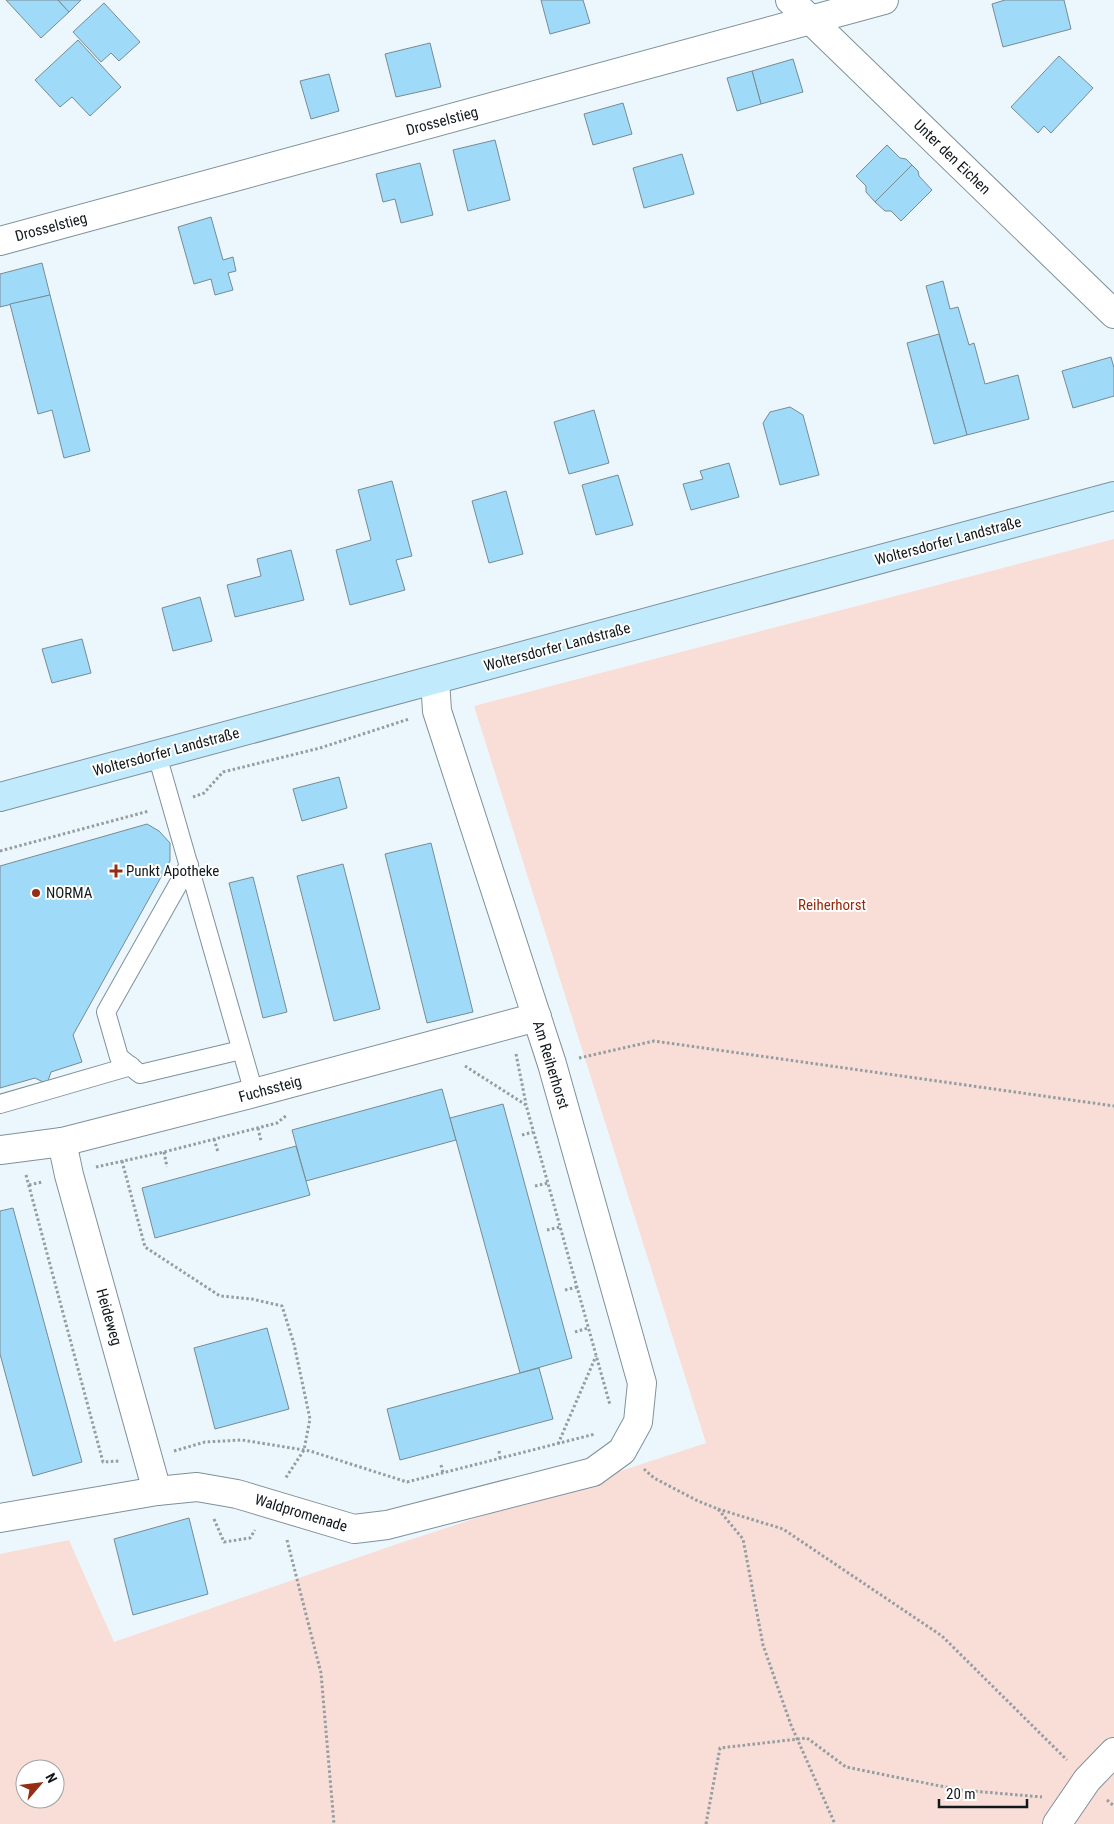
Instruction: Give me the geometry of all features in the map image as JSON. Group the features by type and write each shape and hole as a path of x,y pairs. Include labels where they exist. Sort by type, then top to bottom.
{"main road":[{"name":"Woltersdorfer Landstraße","path":"0,797 1114,496"}],"street":[{"name":"Unter den Eichen","path":"790,0 1114,314"},
{"name":"Drosselstieg","path":"0,241 884,0"},
{"name":"Am Reiherhorst","path":"435,680 437,711 552,1064 642,1383 638,1422 613,1441"},
{"name":"Fuchssteig","path":"2,1145 62,1142 254,1093 537,1016"},
{"name":"Heideweg","path":"62,1142 69,1175 157,1491"},
{"name":"Waldpromenade","path":"0,1518 157,1491 197,1487 236,1494 354,1529 387,1525 593,1472 613,1441"},
{"path":"1057,1824 1080,1790 1114,1752"}],"lane":[{"path":"157,755 254,1093"},
{"path":"189,866 106,1012 119,1057 140,1074 241,1050"},
{"path":"0,1104 131,1066"}],"path":[{"path":"0,851 172,804 204,793 223,772 320,748 437,711"},
{"path":"552,1064 654,1041 1114,1106"},
{"path":"464,1065 526,1105 611,1409"},
{"path":"29,1185 277,1123 289,1113"},
{"path":"258,1128 261,1140"},
{"path":"522,1135 534,1132"},
{"path":"214,1139 218,1152"},
{"path":"164,1152 167,1167"},
{"path":"122,1161 145,1247 220,1296 252,1299 282,1306 294,1344 310,1419 304,1450 276,1505 250,1538 224,1542"},
{"path":"25,1171 103,1462 148,1458 205,1442 242,1440 304,1450 407,1482 558,1444 613,1441 654,1478 698,1502 782,1529 942,1636 1080,1790"},
{"path":"535,1186 548,1183"},
{"path":"547,1230 560,1227"},
{"path":"565,1290 577,1287"},
{"path":"575,1332 588,1328"},
{"path":"558,1444 596,1356"},
{"path":"499,1451 500,1458"},
{"path":"441,1466 443,1473"},
{"path":"276,1505 282,1521 321,1673 334,1824"},
{"path":"718,1509 743,1539 763,1645 798,1739 835,1824"},
{"path":"706,1824 720,1748 807,1738 846,1767 960,1790 1080,1790"}],"green space":[{"name":"Reiherhorst","path":"1114,539 1114,1824 0,1824 0,1554 69,1540 114,1642 397,1544 706,1443 474,706"}],"building":[{"path":"6,0 58,0 69,12 41,38"},
{"path":"58,0 81,0 69,12"},
{"path":"541,0 583,0 590,23 550,34"},
{"path":"1005,0 1064,0 1071,29 1003,47 992,4"},
{"path":"104,3 140,42 119,61 111,53 101,62 73,32"},
{"path":"78,40 121,87 90,116 72,97 60,107 35,80"},
{"path":"430,43 441,87 396,97 385,54"},
{"path":"1059,56 1093,88 1051,133 1044,126 1038,133 1011,107"},
{"path":"793,59 803,92 761,104 752,71"},
{"path":"752,71 761,104 737,111 727,78"},
{"path":"329,74 339,111 311,119 300,81"},
{"path":"623,103 632,134 593,145 584,114"},
{"path":"495,140 510,200 468,211 453,150"},
{"path":"887,145 900,158 906,159 912,165 875,202 866,192 866,186 856,176"},
{"path":"682,154 694,194 644,208 633,168"},
{"path":"420,163 433,215 401,223 395,199 383,202 376,174"},
{"path":"912,165 932,190 901,221 891,211 885,211 875,202"},
{"path":"211,217 223,260 233,257 236,271 228,273 233,290 215,295 211,279 194,284 178,227"},
{"path":"42,263 50,295 0,307 0,274"},
{"path":"943,281 950,309 958,307 969,345 974,343 985,384 1018,375 1029,419 967,435 926,286"},
{"path":"50,295 90,451 64,458 52,410 38,414 10,304"},
{"path":"939,334 967,435 934,444 907,343"},
{"path":"1111,357 1114,368 1114,396 1073,408 1062,371"},
{"path":"790,407 803,415 819,475 780,485 763,423 770,412"},
{"path":"594,410 609,463 569,474 554,422"},
{"path":"729,463 739,497 691,510 683,484 703,479 700,471"},
{"path":"618,475 633,525 596,535 582,485"},
{"path":"392,481 412,556 396,560 405,590 350,605 336,550 371,540 358,490"},
{"path":"506,491 523,554 489,563 472,501"},
{"path":"291,550 304,600 235,617 227,585 261,576 257,559"},
{"path":"200,597 212,641 173,651 162,608"},
{"path":"82,639 91,673 52,683 42,649"},
{"path":"339,777 347,808 302,821 293,789"},
{"path":"147,824 159,831 170,843 170,861 73,1035 82,1062 51,1072 47,1084 35,1078 0,1088 0,866"},
{"path":"431,843 473,1012 427,1023 385,854"},
{"path":"343,864 380,1009 334,1021 297,876"},
{"path":"253,877 287,1012 263,1018 229,883"},
{"path":"442,1089 456,1140 306,1181 292,1130"},
{"path":"503,1104 572,1358 520,1373 450,1118"},
{"path":"296,1146 310,1195 155,1238 142,1188"},
{"path":"13,1208 82,1462 33,1476 0,1354 0,1211"},
{"path":"267,1328 289,1409 215,1429 194,1348"},
{"path":"539,1368 553,1419 400,1460 387,1409"},
{"path":"189,1518 208,1594 133,1615 114,1539"}],"place":[{"name":"Punkt Apotheke","path":"116,871"},
{"name":"NORMA","path":"36,893"}]}
